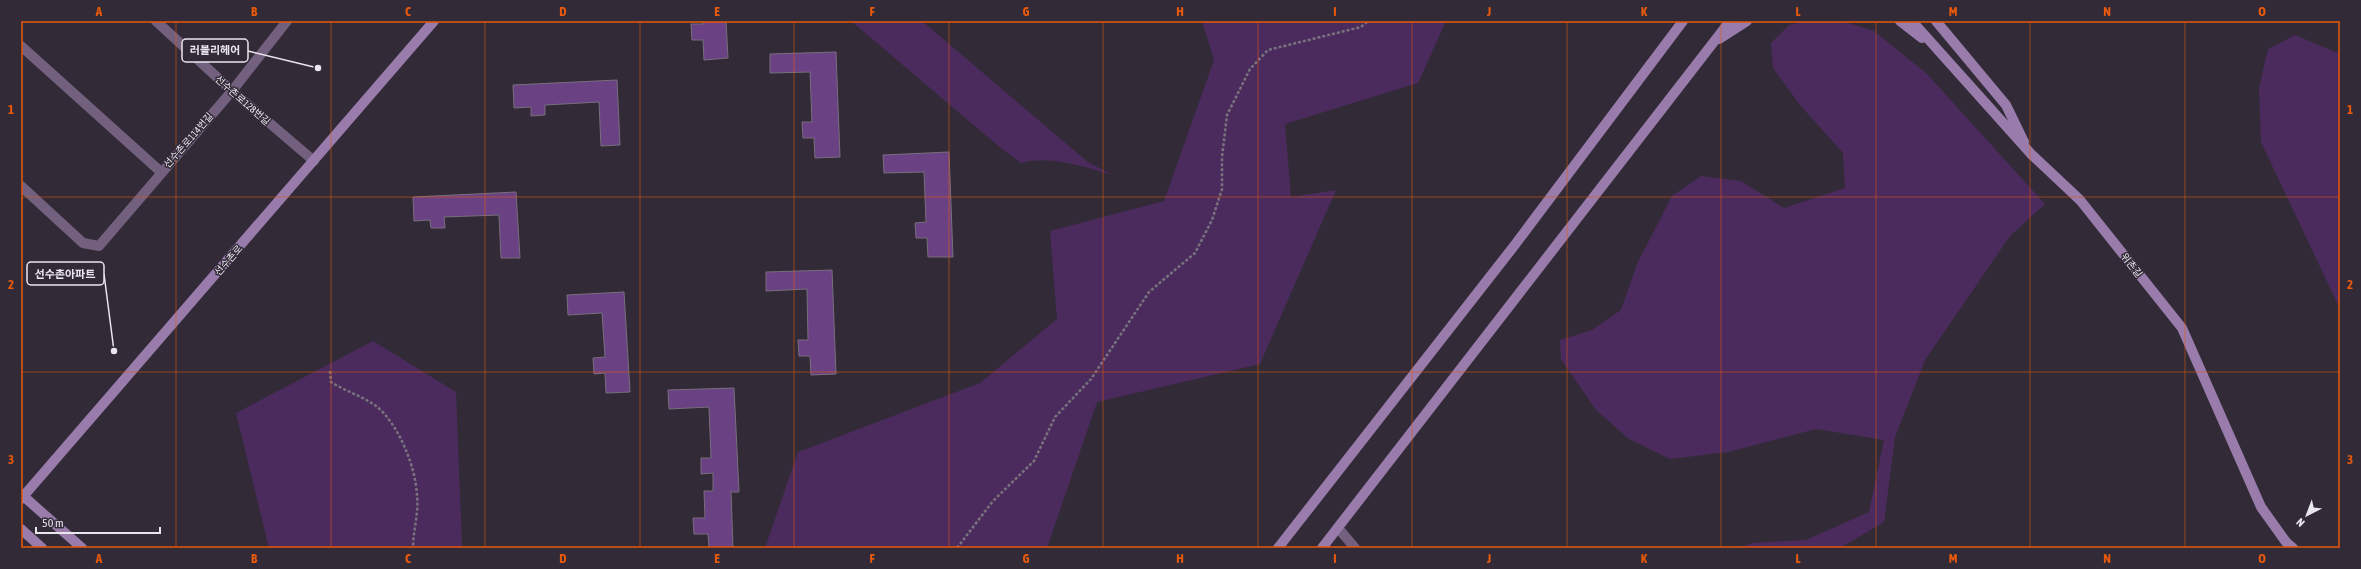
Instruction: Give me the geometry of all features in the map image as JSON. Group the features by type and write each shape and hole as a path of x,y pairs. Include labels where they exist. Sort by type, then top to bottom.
{"street":[{"name":"선수촌로128번길","path":"156,21 232,90 314,160"},
{"name":"선수촌로114번길","path":"21,186 83,243 99,246 232,90 287,21"},
{"name":"선수촌로","path":"22,496 434,21"},
{"path":"1322,548 1730,21"},
{"path":"1710,46 1747,21"},
{"path":"1900,21 1936,49"},
{"name":"위촌길","path":"1912,21 2031,154 2080,200 2182,328 2261,507 2286,542 2293,548"},
{"path":"1936,21 2006,105 2031,154"},
{"path":"1278,548 1514,246 1683,22"},
{"path":"21,46 161,172"},
{"path":"22,496 82,548"},
{"path":"1338,528 1355,548"},
{"path":"21,529 42,548"}],"path":[{"path":"956,548 993,502 1034,461 1055,417 1091,379 1149,292 1194,253 1212,220 1222,189 1222,157 1227,114 1250,69 1268,50 1361,27 1368,21"},
{"path":"330,371 331,382 345,391 364,398 378,407 396,428 406,449 417,496 413,548"}],"shaded area":[{"path":"851,21 922,21 1089,163 1113,175 1056,161 1044,160 1021,163 1002,149"},
{"path":"1202,21 1446,21 1418,83 1285,124 1291,197 1336,190 1260,364 1097,402 1047,548 765,548 798,452 980,383 1057,319 1050,231 1164,201 1214,60"},
{"path":"1805,21 1842,21 1874,31 1927,74 2045,204 2010,236 1925,360 1895,437 1884,522 1840,548 1737,548 1753,543 1806,540 1869,512 1884,440 1816,429 1728,452 1670,459 1629,439 1596,410 1561,359 1560,340 1592,330 1621,310 1637,264 1672,196 1701,176 1741,181 1784,208 1845,188 1843,153 1800,105 1773,68 1771,43 1789,25"},
{"path":"2295,35 2340,54 2340,309 2261,142 2259,88 2268,49"},
{"path":"373,341 456,392 462,548 269,548 236,413"}],"building":[{"path":"703,21 726,21 728,58 704,60 703,40 692,40 691,24 703,24"},
{"path":"836,52 840,157 815,158 814,138 803,138 802,122 812,122 810,72 770,73 770,54"},
{"path":"617,80 620,145 601,146 599,102 545,105 545,115 531,116 531,107 514,108 513,85"},
{"path":"949,152 953,257 928,257 927,238 916,238 915,223 926,222 924,172 884,173 883,155"},
{"path":"516,192 520,258 501,258 499,215 444,217 445,228 431,228 430,220 414,221 413,197"},
{"path":"832,270 836,374 811,375 810,356 799,356 798,340 808,340 807,289 766,291 766,272"},
{"path":"624,292 630,392 606,393 605,373 594,374 593,358 605,357 602,313 568,315 567,295"},
{"path":"734,388 739,492 731,492 733,548 709,548 708,534 694,534 693,518 705,518 704,491 713,491 713,473 701,474 701,458 711,458 709,407 669,409 668,390"}],"place":[{"name":"러블리헤어","path":"318,68"},
{"name":"선수촌아파트","path":"114,351"}]}
